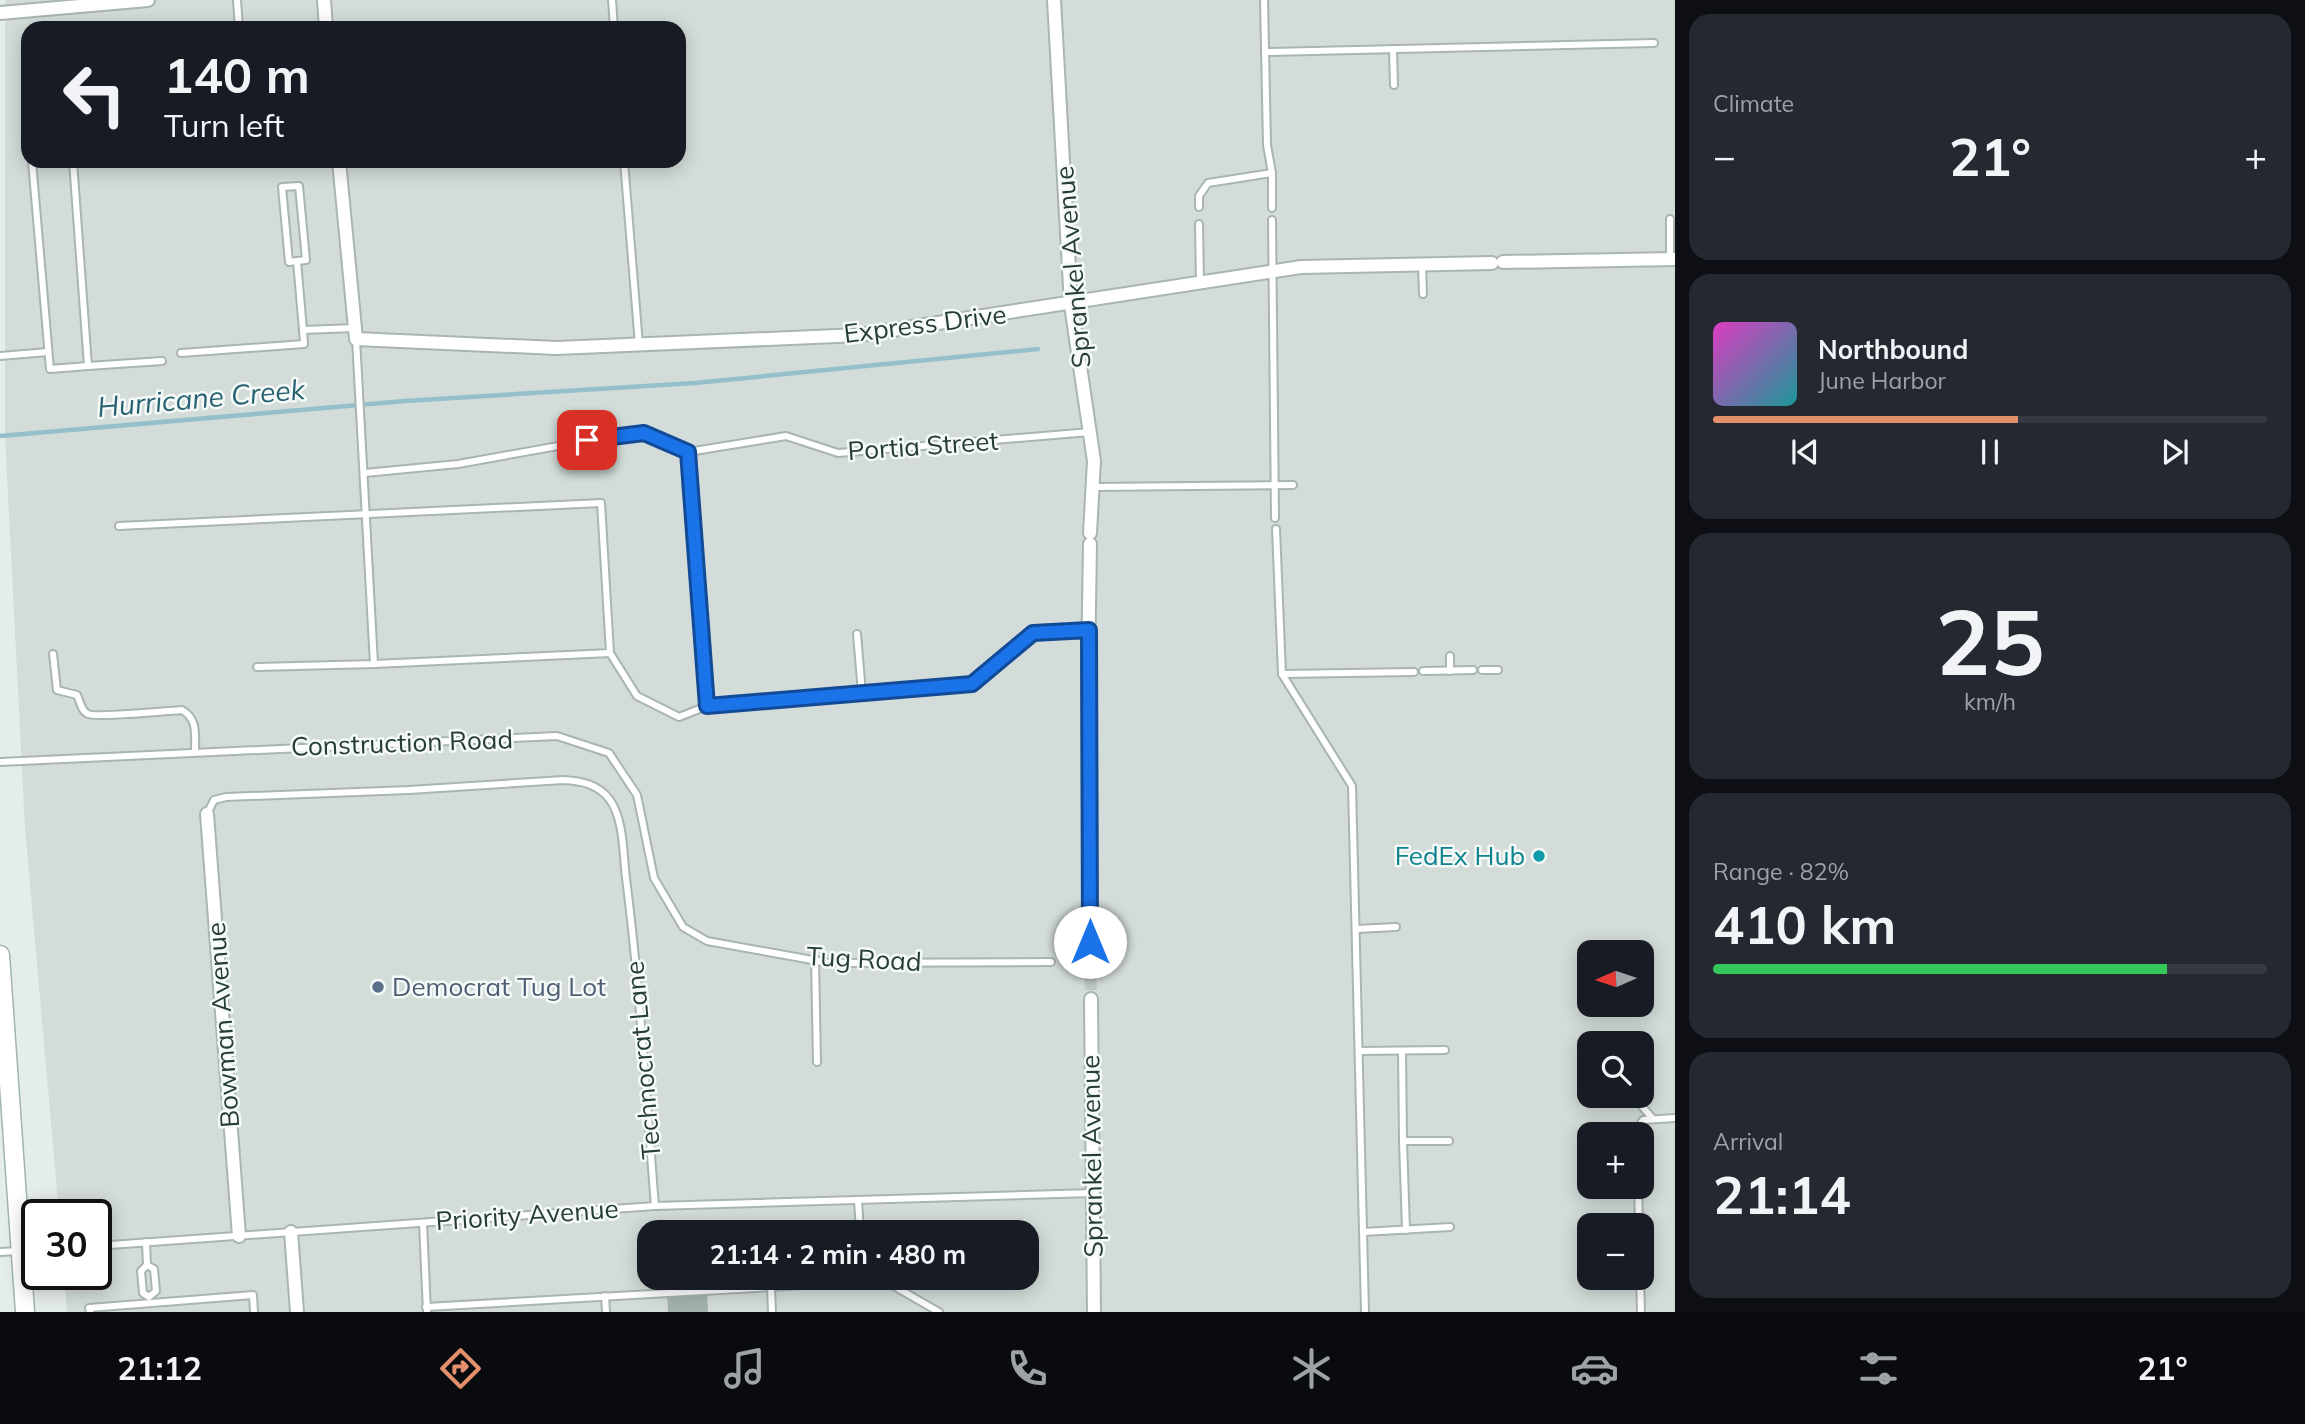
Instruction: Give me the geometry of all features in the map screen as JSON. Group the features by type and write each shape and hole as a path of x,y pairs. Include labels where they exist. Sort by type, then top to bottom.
{"main road":[{"path":"0,955 24,1199"},
{"path":"24,1312 26,1290"}],"street":[{"path":"0,13 148,0"},
{"path":"324,0 326,21"},
{"name":"Sprankel Avenue","path":"1054,0 1071,304 1094,461 1089,630 1090,942"},
{"path":"340,168 356,333"},
{"name":"Express Drive","path":"356,333 557,348 860,335 1301,267 1673,259"},
{"name":"Bowman Avenue","path":"207,814 239,1236"},
{"name":"Sprankel Avenue","path":"1091,999 1094,1312"},
{"path":"291,1232 297,1312"}],"lane":[{"path":"237,0 238,21"},
{"path":"612,0 614,21"},
{"path":"1264,0 1267,145 1272,173 1272,208"},
{"path":"1265,52 1654,43"},
{"path":"1393,49 1394,85"},
{"path":"33,168 50,369 162,361"},
{"path":"74,168 88,366"},
{"path":"625,168 639,345"},
{"path":"1199,207 1199,196 1208,183 1272,173"},
{"path":"299,186 306,260 297,261 289,262 282,187 299,186"},
{"path":"1670,219 1673,259"},
{"path":"1272,220 1276,518"},
{"path":"1199,224 1200,284"},
{"path":"181,353 304,344 297,261"},
{"path":"1422,265 1423,293"},
{"path":"303,330 356,333 374,664"},
{"path":"0,356 48,352"},
{"name":"Portia Street","path":"688,452 786,436 838,453 1090,432"},
{"path":"365,473 458,464 644,433 688,452 707,706"},
{"path":"1092,487 1293,485"},
{"path":"119,526 601,503 610,653 637,696 679,717 707,706 972,684 1033,633 1089,630"},
{"path":"1276,529 1282,674 1352,786 1365,1312"},
{"path":"857,634 862,693"},
{"path":"257,667 610,653"},
{"path":"53,654 57,690 77,695 85,712 104,714 182,710 193,720 195,752"},
{"path":"1450,656 1450,671"},
{"path":"1423,671 1473,670"},
{"path":"1482,670 1498,670"},
{"path":"1282,674 1414,671"},
{"name":"Construction Road","path":"0,762 557,736 609,753 637,795 654,878 683,927"},
{"name":"Technocrat Lane","path":"207,814 214,800 226,797 409,790 563,780 584,781 600,790 611,802 619,822 631,913 655,1206"},
{"name":"Tug Road","path":"683,927 707,942 829,963 1051,962"},
{"path":"1356,929 1396,927"},
{"path":"815,959 817,1062"},
{"path":"1359,1051 1445,1050"},
{"path":"1402,1051 1406,1230"},
{"path":"1643,1108 1653,1119"},
{"path":"1642,1122 1675,1118"},
{"path":"1404,1141 1449,1141"},
{"name":"Priority Avenue","path":"112,1245 655,1206 1091,1193"},
{"path":"858,1200 859,1220"},
{"path":"423,1223 426,1309 716,1290"},
{"path":"1363,1231 1450,1227"},
{"path":"146,1242 147,1265 141,1271 143,1293 149,1300"},
{"path":"0,1252 21,1251"},
{"path":"147,1265 154,1269 156,1291 149,1300"},
{"path":"771,1290 772,1312"},
{"path":"901,1290 939,1312"},
{"path":"1640,1290 1641,1312"},
{"path":"90,1312 89,1308 149,1300 253,1295 254,1312"},
{"path":"605,1296 606,1312"}],"shaded area":[{"path":"5,0 1675,0 1675,1312 67,1312 65,1290 112,1290 112,1199 58,1199 25,828 5,436"}],"waterway":[{"name":"Hurricane Creek","path":"0,436 405,401 695,383 1038,349"}],"taxiway":[{"path":"687,1291 688,1312"}],"tunnel":[{"path":"1090,942 1091,999"}],"place":[{"name":"FedEx Hub","path":"1539,856"},
{"name":"Democrat Tug Lot","path":"378,987"}],"route":[{"path":"587,440 644,433 688,452 707,706 972,684 1033,633 1089,630 1090,942"}]}
